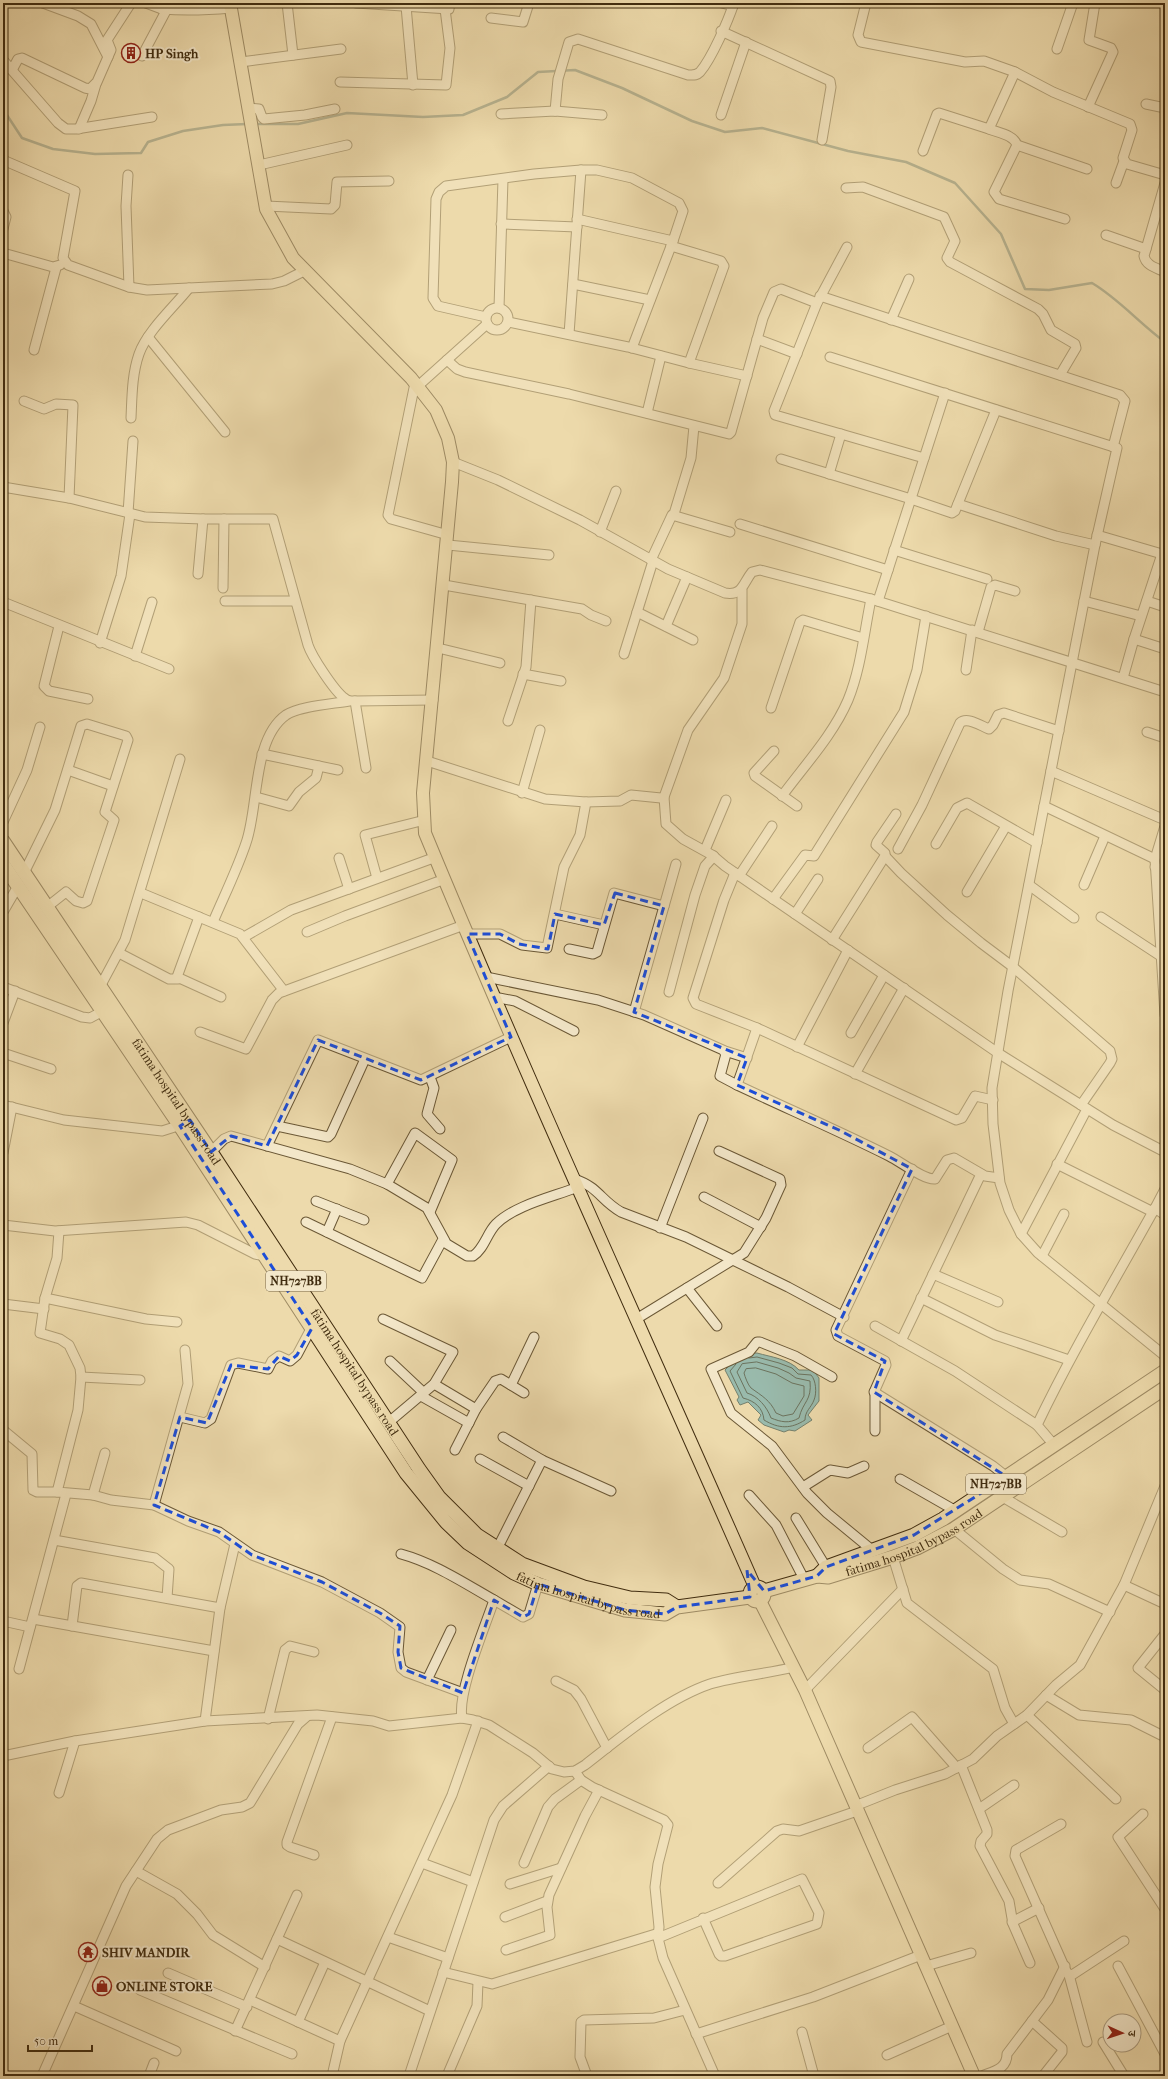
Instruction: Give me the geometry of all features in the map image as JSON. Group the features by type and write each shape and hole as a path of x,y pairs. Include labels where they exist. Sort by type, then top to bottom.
{"highway":[{"name":"fatima hospital bypass road","path":"3,841 100,985 123,1030 185,1123 265,1256 406,1473 454,1521 522,1564 584,1587 630,1598 666,1600 677,1608"},
{"name":"fatima hospital bypass road","path":"4,867 102,1011 123,1030"},
{"name":"fatima hospital bypass road","path":"185,1123 211,1152 468,1543 514,1574 538,1584 625,1610 665,1614 677,1608 757,1594 815,1574 872,1550 914,1535 956,1511 1165,1371"},
{"name":"fatima hospital bypass road","path":"815,1574 828,1577 893,1557 917,1548 954,1529 1165,1388"},
{"path":"1090,1421 1098,1432"}],"main road":[{"path":"231,5 266,206 294,258 416,384 436,410 448,438 453,462 444,585 423,793 425,832 511,1037 638,1318 757,1594 804,1690 974,2076"}],"street":[{"path":"43,3 78,16 91,24 108,57"},
{"path":"79,129 92,101 97,82 111,50 107,40 131,3"},
{"path":"146,3 193,11 231,5"},
{"path":"287,3 293,55"},
{"path":"340,82 443,86 447,83 450,48 448,6 406,6 356,3"},
{"path":"491,18 523,22 529,3"},
{"path":"555,111 558,78 569,42 578,39 688,75 695,75 699,72 721,31 733,4 722,3"},
{"path":"866,3 858,36 859,40 865,44 966,62 984,61 1015,72 1053,92 1132,126 1123,158 1124,161 1116,182"},
{"path":"1057,49 1073,3"},
{"path":"1088,107 1113,52 1111,48 1089,40 1095,3"},
{"path":"406,6 413,85"},
{"path":"142,56 164,7"},
{"path":"721,31 830,81 831,87 822,140"},
{"path":"721,115 746,42"},
{"path":"241,62 341,49"},
{"path":"12,70 18,59 22,58 85,88 90,89 97,82"},
{"path":"3,60 62,127 71,130 152,117"},
{"path":"989,129 1015,72"},
{"path":"1146,104 1165,108"},
{"path":"249,109 260,109 264,119 306,115 335,109"},
{"path":"501,114 555,111 602,114"},
{"path":"923,151 937,114 939,113 1009,136 1016,140 1017,145 994,192 996,195 1000,199 1065,219"},
{"path":"258,160 347,145"},
{"path":"1017,145 1087,169"},
{"path":"3,160 75,191 63,258 64,262 68,265 130,287 147,290 272,284 284,281 306,270"},
{"path":"1124,161 1127,164 1165,175"},
{"path":"569,334 581,170"},
{"path":"508,322 500,330 492,329 487,320 438,306 435,303 433,298 436,199 439,192 446,186 581,170 596,170 632,178 679,202 683,211 632,348"},
{"path":"128,175 126,206 130,287"},
{"path":"499,308 503,179"},
{"path":"266,206 331,209 335,206 337,182 389,181"},
{"path":"1165,183 1146,249 1145,260 1149,264 1165,272"},
{"path":"846,188 863,187 944,217 955,241 947,258 950,262 1038,309 1043,314 1053,332 1075,344 1076,348 1060,375"},
{"path":"3,211 6,217 3,229"},
{"path":"501,224 577,223 672,243 721,261 724,266 689,363"},
{"path":"1106,235 1146,249"},
{"path":"847,247 818,300 774,411 775,415 924,458"},
{"path":"3,253 56,268"},
{"path":"34,350 56,268 64,262"},
{"path":"891,320 909,279"},
{"path":"572,284 650,300"},
{"path":"130,418 137,361 148,337 190,288"},
{"path":"447,360 458,369 465,372 647,413 728,434 731,432 770,298 777,289 781,289 891,320 1124,397 1125,401 1113,447"},
{"path":"508,322 507,314 499,308 492,309 487,320 447,360 416,384 388,515 391,519 448,540 549,555"},
{"path":"508,322 632,348 747,376"},
{"path":"148,337 225,432"},
{"path":"758,339 797,354"},
{"path":"647,413 661,356"},
{"path":"830,357 1117,448 1084,601 1013,967 992,1088 999,1178 1009,1210 1021,1234 1042,1256 1165,1356"},
{"path":"782,796 841,714 857,673 863,638 874,600 888,570 945,393"},
{"path":"24,401 44,409 56,404 73,404 69,498"},
{"path":"781,459 952,513 955,511 958,504 996,410"},
{"path":"624,654 652,561 670,516 674,514 691,458 694,426"},
{"path":"829,474 841,434"},
{"path":"100,643 121,576 129,513 132,441"},
{"path":"453,462 498,480 687,578 725,593 734,594 742,590"},
{"path":"3,487 69,498 145,517 273,519 310,651 341,696 352,701"},
{"path":"600,532 616,491"},
{"path":"958,504 1056,536 1095,545"},
{"path":"674,514 730,532"},
{"path":"198,574 203,519"},
{"path":"222,588 224,519"},
{"path":"740,524 888,570"},
{"path":"1097,536 1164,550 1134,639 1123,678"},
{"path":"894,550 987,579"},
{"path":"1165,692 874,600 760,570 752,572 742,590 742,624 724,678 688,730 664,797 666,824 683,839 714,856 737,874 832,940 998,1053 1112,1125 1165,1152"},
{"path":"666,626 687,578"},
{"path":"444,585 582,609 591,615 606,621"},
{"path":"966,670 975,631 991,587 995,585 1015,592"},
{"path":"508,721 527,658 532,600"},
{"path":"225,601 295,601"},
{"path":"1084,601 1142,616"},
{"path":"1147,601 1165,606"},
{"path":"3,602 100,643 169,669"},
{"path":"135,656 152,602"},
{"path":"637,612 693,640"},
{"path":"774,899 805,854 814,856 904,712 917,670 926,616"},
{"path":"771,708 800,622 803,620 863,638"},
{"path":"59,626 44,686 49,691 88,699"},
{"path":"1134,639 1165,649"},
{"path":"438,648 500,663"},
{"path":"523,674 561,681"},
{"path":"213,922 246,844 256,797 262,754 277,724 287,714 300,710 352,701 433,700"},
{"path":"352,701 366,768"},
{"path":"898,849 922,804 960,723 963,720 967,720 989,729 993,725 998,715 1004,713 1059,731"},
{"path":"24,873 55,810 81,726 84,724 126,736 128,740 105,812 114,820 87,901 83,903 78,902 66,892 47,907"},
{"path":"3,822 28,770 40,727"},
{"path":"522,793 540,730"},
{"path":"1147,732 1165,738"},
{"path":"774,751 754,773 755,776 797,806"},
{"path":"262,754 338,770"},
{"path":"100,985 119,953 141,893 180,759"},
{"path":"427,761 522,793 545,799 586,802 620,801 629,796 664,797"},
{"path":"256,797 289,806 299,792 316,778 319,766"},
{"path":"68,770 113,786"},
{"path":"1051,771 1165,820"},
{"path":"705,850 726,800"},
{"path":"200,1032 246,1049 272,1000 279,993 466,929 500,934 519,944 545,948 549,946 564,867 580,835 586,802"},
{"path":"936,844 956,808 967,804 1037,843"},
{"path":"1044,806 1105,836 1155,863 1165,871"},
{"path":"896,814 876,842 876,845 885,852 885,856 901,873 947,915 1013,967 1110,1051 1112,1059 1084,1107 1046,1189 1021,1234"},
{"path":"378,878 365,835 425,820"},
{"path":"772,826 737,874 724,900 693,998 696,1004 757,1028 956,1120 962,1118 972,1098 975,1096 993,1100"},
{"path":"967,892 1006,826"},
{"path":"1165,826 1155,863 1162,930 1165,1015"},
{"path":"1084,885 1105,836"},
{"path":"669,992 695,895 705,866 714,856"},
{"path":"832,940 885,856"},
{"path":"244,937 285,913 436,857"},
{"path":"339,858 349,889"},
{"path":"634,1012 676,864"},
{"path":"307,932 345,916 444,879"},
{"path":"795,914 818,880"},
{"path":"1029,885 1074,918"},
{"path":"3,912 18,886"},
{"path":"141,893 213,922 244,937 284,991"},
{"path":"569,949 595,954 613,895 615,893 664,906"},
{"path":"555,914 604,925"},
{"path":"178,979 177,974 199,917"},
{"path":"1101,917 1162,957"},
{"path":"797,1047 848,950"},
{"path":"119,953 169,979 178,979 221,998"},
{"path":"851,1033 884,974"},
{"path":"486,977 575,994 634,1012 725,1051 747,1058"},
{"path":"3,987 82,1017 90,1018 102,1011"},
{"path":"855,1074 904,988"},
{"path":"3,1023 16,991"},
{"path":"494,997 514,1001 574,1031"},
{"path":"737,1085 757,1028"},
{"path":"267,1146 318,1040 421,1080 511,1037"},
{"path":"725,1051 726,1054 720,1076 815,1122 839,1130 912,1169 929,1180 935,1179 947,1160 954,1158 982,1174 999,1178"},
{"path":"3,1053 51,1069"},
{"path":"277,1126 328,1136 365,1058"},
{"path":"430,1077 434,1088 427,1114 440,1129"},
{"path":"3,1154 7,1106 64,1120 127,1128 162,1131 185,1123"},
{"path":"660,1228 703,1118"},
{"path":"387,1184 415,1133 452,1160 430,1212"},
{"path":"211,1152 224,1139 231,1136 350,1169 387,1184 427,1208 445,1241 467,1256 473,1256 499,1222 531,1203 553,1198 576,1183 591,1185 612,1208 686,1237 733,1259 844,1317"},
{"path":"638,1318 744,1252 761,1227 781,1185 780,1179 719,1151"},
{"path":"1057,1164 1165,1215"},
{"path":"875,1431 874,1392 877,1382 886,1365 885,1361 838,1336 836,1330 844,1317 912,1169"},
{"path":"901,1341 982,1174"},
{"path":"1037,1425 1069,1360 1165,1189"},
{"path":"704,1197 761,1227"},
{"path":"316,1201 364,1220"},
{"path":"327,1232 337,1209"},
{"path":"1042,1256 1064,1214"},
{"path":"3,1225 33,1230 59,1231 186,1222 198,1225 255,1254 265,1256"},
{"path":"306,1222 419,1278 423,1276 441,1242 445,1241"},
{"path":"57,1492 78,1410 81,1376 80,1368 69,1345 60,1338 40,1333 46,1298 57,1258 59,1231"},
{"path":"933,1274 998,1302"},
{"path":"687,1288 717,1326"},
{"path":"46,1298 140,1318 177,1322"},
{"path":"921,1298 989,1332 1069,1360"},
{"path":"3,1304 44,1309"},
{"path":"180,1417 205,1423 208,1422 211,1419 231,1365 238,1363 268,1369 272,1361 279,1356 290,1361 297,1355 318,1315"},
{"path":"383,1319 451,1350 452,1355 434,1384 389,1422"},
{"path":"875,1326 955,1371 1037,1425 1054,1445"},
{"path":"511,1385 534,1336"},
{"path":"832,1377 795,1356 760,1342 757,1342 749,1352 711,1369 730,1413 772,1446 803,1487 827,1513 872,1550"},
{"path":"154,1505 180,1417 188,1384 185,1350"},
{"path":"390,1361 423,1394 469,1423"},
{"path":"81,1376 140,1380"},
{"path":"455,1450 476,1409 495,1380 501,1379 524,1393"},
{"path":"434,1384 476,1409"},
{"path":"874,1392 993,1466 1007,1477"},
{"path":"3,1430 32,1454 34,1490 66,1494 93,1495 111,1500 154,1505 188,1521 219,1532 252,1555 322,1582 398,1625 400,1629 398,1652 401,1668 427,1680 463,1693"},
{"path":"503,1437 542,1460 611,1491"},
{"path":"93,1495 105,1453"},
{"path":"480,1458 529,1486"},
{"path":"498,1549 542,1460"},
{"path":"803,1487 830,1470 848,1473 864,1466"},
{"path":"900,1479 956,1511"},
{"path":"718,1883 777,1831 783,1829 799,1831 959,1767 973,1759 997,1736 1027,1715 1046,1695 1080,1665 1124,1585 1165,1486"},
{"path":"19,1670 66,1494"},
{"path":"749,1495 776,1525 815,1574"},
{"path":"1002,1496 1062,1532"},
{"path":"796,1518 815,1574"},
{"path":"954,1529 1003,1569 1020,1580 1049,1584 1110,1612"},
{"path":"54,1540 155,1558 169,1569 167,1598"},
{"path":"205,1721 220,1608 235,1544"},
{"path":"401,1554 414,1557 449,1574 523,1617 529,1614 538,1584"},
{"path":"893,1557 905,1599 910,1606 955,1642 989,1665 996,1675 1005,1708 1014,1724"},
{"path":"72,1626 78,1583 220,1608"},
{"path":"1124,1585 1165,1604"},
{"path":"804,1690 903,1589"},
{"path":"462,1718 460,1709 463,1693 494,1600"},
{"path":"3,1621 72,1626 214,1651"},
{"path":"427,1680 451,1630"},
{"path":"1165,1634 1138,1668 1165,1690"},
{"path":"268,1719 285,1650 290,1646 314,1652"},
{"path":"3,1756 75,1741 205,1721 306,1717 317,1715 374,1722 389,1726 462,1718 489,1725 533,1753 549,1766 564,1772 575,1771 604,1743 686,1695 710,1684 794,1668"},
{"path":"556,1682 576,1693 604,1743"},
{"path":"1046,1695 1078,1715 1131,1720 1165,1737"},
{"path":"1027,1715 1116,1799"},
{"path":"42,2076 126,1886 157,1839 168,1830 221,1810 242,1807 250,1803 298,1724 306,1717"},
{"path":"314,1855 290,1847 287,1845 287,1842 332,1717"},
{"path":"868,1748 912,1717 959,1767 979,1809 987,1834 981,1840 980,1846 1009,1901 1012,1922 1030,1963"},
{"path":"332,2076 340,2041 452,1795 478,1721"},
{"path":"59,1793 75,1741"},
{"path":"409,2076 473,1882 498,1812 549,1766"},
{"path":"575,1771 581,1780 664,1820 668,1825 658,1864 655,1887 659,1936 663,1958 715,2076"},
{"path":"524,1863 548,1807 555,1799 581,1780"},
{"path":"979,1809 1014,1785"},
{"path":"506,1950 550,1935 547,1901 585,1816 599,1790"},
{"path":"1143,1814 1118,1837 1165,1909"},
{"path":"1060,1824 1015,1852 1015,1856 1069,1975 1087,2042"},
{"path":"422,1863 473,1882"},
{"path":"510,1884 561,1868"},
{"path":"136,1871 177,1894 197,1914 214,1935 265,1967"},
{"path":"443,1972 488,1984 659,1936 703,1918 802,1879 819,1913 817,1924 725,1956 718,1954 703,1918"},
{"path":"235,2030 297,1895"},
{"path":"505,1917 547,1901"},
{"path":"1012,1922 1039,1908"},
{"path":"388,1937 448,1958"},
{"path":"277,1939 430,2011"},
{"path":"1069,1975 1124,1941"},
{"path":"696,2034 923,1961 971,1953"},
{"path":"298,2022 325,1962"},
{"path":"982,2076 1002,2067 1007,2060 1007,2054 1048,2000 1065,1966"},
{"path":"1118,1966 1165,2054"},
{"path":"168,1973 298,2022 340,2041"},
{"path":"447,2076 477,2006 478,1982"},
{"path":"140,1990 292,2054"},
{"path":"74,2006 176,2051"},
{"path":"587,2076 580,2057 581,2022 584,2020 654,2018 685,2010"},
{"path":"1032,2021 1062,2048 1062,2052 1043,2076"},
{"path":"887,2055 952,2026"},
{"path":"802,2032 814,2076"},
{"path":"1110,2053 1124,2076"},
{"path":"149,2076 154,2064"}],"highlighted area":[{"path":"615,893 664,906 634,1012 747,1058 737,1085 839,1130 912,1169 834,1334 885,1361 874,1392 1007,1477 914,1535 826,1567 817,1576 764,1591 747,1570 750,1597 677,1607 665,1614 625,1610 538,1584 529,1614 523,1617 494,1600 463,1693 401,1668 398,1652 400,1626 380,1613 322,1582 252,1555 219,1532 154,1505 180,1417 207,1423 231,1365 268,1369 279,1356 290,1361 297,1355 312,1328 180,1126 190,1120 211,1152 231,1136 267,1146 318,1040 421,1080 511,1037 467,934 500,934 519,944 548,949 555,914 604,925"}],"water":[{"path":"757,1353 790,1363 799,1370 813,1370 819,1378 819,1401 808,1415 812,1420 795,1431 789,1430 784,1432 764,1425 758,1420 761,1415 748,1402 740,1405 737,1400 739,1397 725,1370 741,1354"}],"waterway":[{"path":"254,124 298,124 347,113 423,117 463,115 507,97 538,72 575,70 622,88 692,121 725,132 762,128 848,151 906,162 955,183 1001,234 1025,289 1049,290 1092,283 1111,296 1165,342"},
{"path":"3,109 22,138 53,149 95,154 141,153 148,142 183,131 223,125 247,124"}],"place":[{"name":"HP Singh","path":"131,53"},
{"name":"SHIV MANDIR","path":"88,1952"},
{"name":"ONLINE STORE","path":"102,1986"}]}
